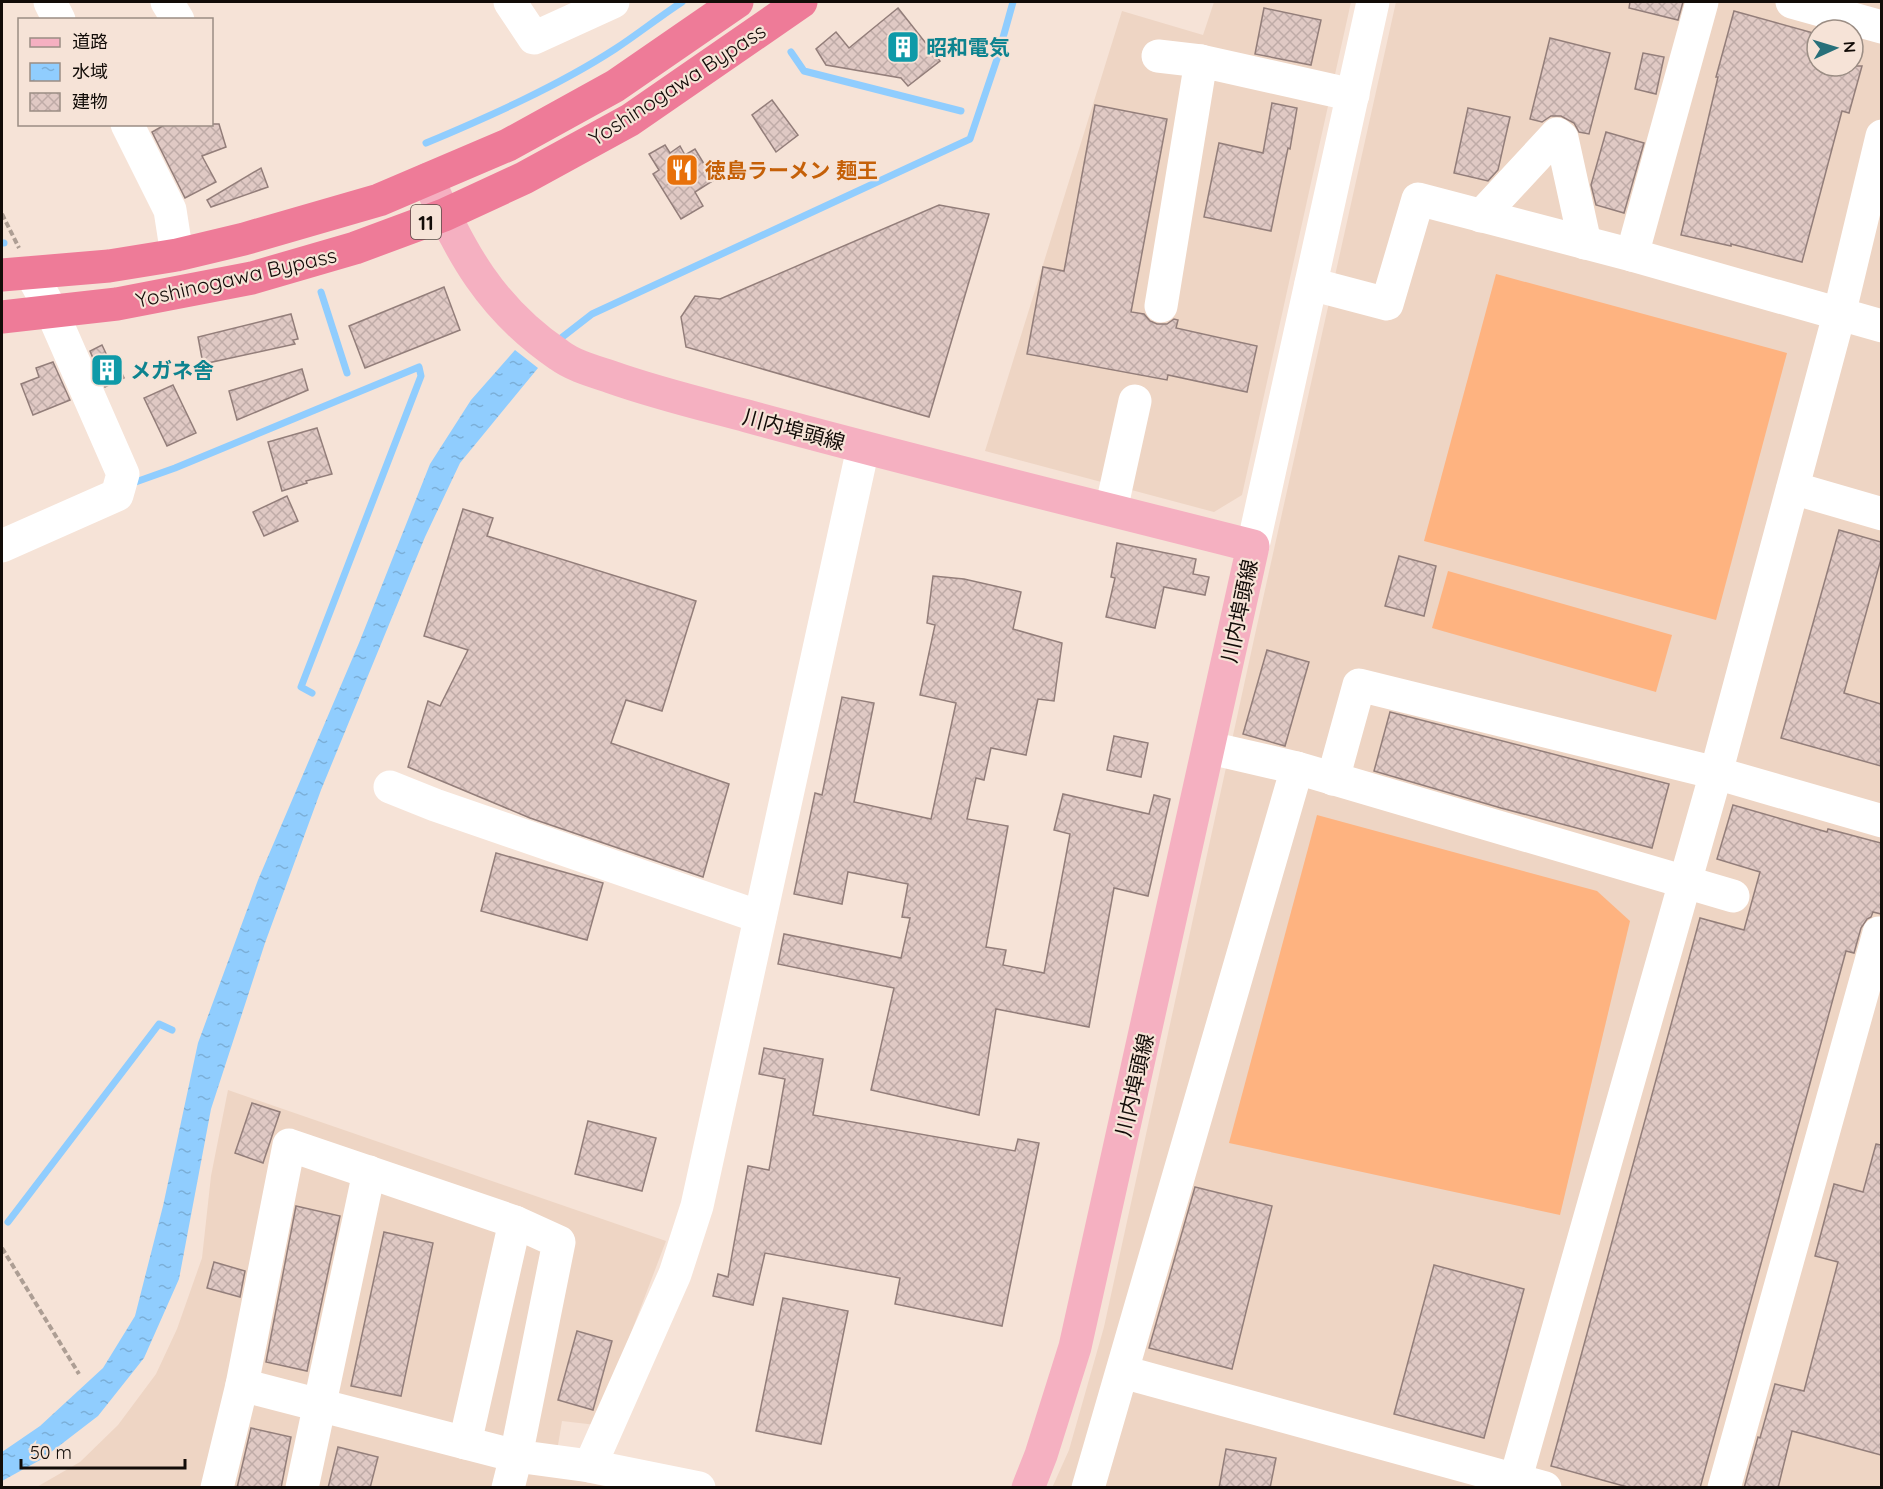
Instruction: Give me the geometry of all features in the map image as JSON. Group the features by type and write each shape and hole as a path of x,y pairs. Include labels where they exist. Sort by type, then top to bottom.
{"highway":[{"name":"Yoshinogawa Bypass","path":"16,274 109,266 177,255 244,239 379,200 508,145 615,86 737,2"},
{"name":"Yoshinogawa Bypass","path":"2,317 117,304 252,278 355,248 444,215 524,178 630,120 801,2"}],"main road":[{"name":"川内埠頭線","path":"428,179 458,243 507,313 527,332 561,357 588,370 648,389 863,448 1253,546 1075,1347 1041,1455 1028,1488"}],"street":[{"path":"50,2 58,18"},
{"path":"167,2 177,18"},
{"path":"510,2 534,38 613,2"},
{"path":"1253,546 1373,2"},
{"path":"1632,255 1702,2"},
{"path":"1792,2 1881,27"},
{"path":"1158,56 1201,61 1353,95"},
{"path":"1161,306 1201,61"},
{"path":"128,126 170,210 177,255"},
{"path":"1481,216 1557,134 1562,138 1585,243"},
{"path":"1123,1372 1524,1485 1685,880 1839,315 1881,136"},
{"path":"1311,284 1387,304 1418,199 1632,255 1881,326"},
{"path":"2,546 117,495 123,474 52,312 16,274"},
{"path":"1111,510 1135,401"},
{"path":"590,1466 675,1274 697,1206 863,448"},
{"path":"1793,488 1881,514"},
{"path":"1333,779 1359,685 1716,773 1881,821"},
{"path":"1209,748 1297,768 1685,880 1733,896"},
{"path":"1088,1488 1297,768"},
{"path":"390,787 435,805 760,917"},
{"path":"1724,1488 1879,933 1881,933"},
{"path":"217,1488 242,1386 289,1145 515,1222 559,1242 508,1488"},
{"path":"302,1488 369,1172"},
{"path":"465,1443 515,1222"},
{"path":"242,1386 516,1456 590,1466 699,1488"}],"path":[{"path":"2,214 16,274"},
{"path":"2,1248 79,1374"}],"shaded area":[{"path":"1214,2 1351,2 1242,495 1214,512 985,451 1122,11 1203,35"},
{"path":"1396,2 1881,2 1881,1487 1052,1488 1069,1450 1104,1327"},
{"path":"1496,274 1787,353 1716,620 1424,541"},
{"path":"1448,571 1672,635 1656,692 1432,628"},
{"path":"1317,815 1597,891 1630,921 1560,1215 1229,1143"},
{"path":"228,1090 666,1241 596,1425 562,1421 553,1475 608,1487 35,1488 80,1462 118,1425 156,1374 177,1329 202,1258 211,1176"}],"water":[{"path":"515,350 538,368 460,463 425,537 321,790 265,943 211,1109 179,1279 144,1358 98,1416 42,1459 2,1481 2,1452 40,1426 103,1368 135,1316 163,1206 198,1043 258,880 359,643 430,464 471,400"}],"building":[{"path":"1630,2 1683,2 1678,20 1629,8"},
{"path":"898,8 940,61 908,86 901,78 826,65 816,49 836,32 849,48"},
{"path":"1264,8 1321,20 1311,65 1255,54"},
{"path":"1734,11 1805,31 1805,78 1859,78 1849,113 1842,111 1802,262 1731,244 1731,246 1681,235 1718,77 1716,77"},
{"path":"1550,38 1610,53 1589,134 1579,132 1574,123 1561,116 1551,116 1542,122 1530,119"},
{"path":"1643,53 1664,57 1656,94 1635,89"},
{"path":"772,100 798,135 776,152 752,115"},
{"path":"1272,103 1297,108 1271,231 1204,217 1219,143 1263,153"},
{"path":"1095,105 1167,119 1131,312 1144,314 1150,321 1157,324 1167,324 1174,319 1178,320 1176,328 1257,346 1247,392 1168,375 1167,380 1027,354 1043,267 1064,271"},
{"path":"1468,108 1510,117 1498,170 1488,181 1454,173"},
{"path":"219,124 226,147 202,156 216,182 185,198 152,132 162,126"},
{"path":"1606,132 1644,143 1624,213 1596,205 1591,185"},
{"path":"665,145 670,153 680,146 685,155 695,149 714,180 695,192 703,206 681,219 653,174 659,170 649,154"},
{"path":"261,168 268,187 211,207 207,200"},
{"path":"939,205 989,214 929,417 686,347 681,317 695,296 720,299"},
{"path":"444,287 460,330 365,368 349,326"},
{"path":"291,314 298,339 293,340 295,344 203,364 198,337"},
{"name":"メガネ舎","path":"102,345 110,362 116,360 124,378 105,387 90,351"},
{"path":"53,362 70,400 33,415 21,384 39,377 36,368"},
{"path":"302,369 308,390 237,420 229,391"},
{"path":"173,385 196,433 167,446 144,398"},
{"path":"317,428 332,474 282,491 268,442"},
{"path":"287,496 298,521 264,536 253,512"},
{"path":"463,509 493,518 487,536 696,601 662,711 626,700 611,743 729,784 703,877 530,818 408,767 428,701 440,706 468,650 424,636"},
{"path":"1839,530 1881,542 1881,559 1844,693 1881,704 1881,766 1781,738"},
{"path":"1117,543 1196,559 1193,574 1209,577 1205,595 1164,587 1155,628 1106,617 1115,578 1111,577"},
{"path":"1399,556 1436,566 1424,616 1385,606"},
{"path":"933,576 964,579 1021,592 1013,629 1062,643 1054,701 1038,699 1026,755 991,748 984,780 976,778 967,819 1008,826 986,947 1006,950 1003,965 1044,973 1070,834 1054,830 1063,794 1149,814 1154,795 1170,799 1148,896 1114,888 1089,1027 996,1009 979,1115 871,1090 894,988 778,964 784,934 901,958 910,918 902,917 908,884 848,872 842,904 794,894 815,793 822,795 842,697 874,703 854,802 931,819 956,703 920,695 935,625 927,623"},
{"path":"1267,650 1309,662 1285,746 1243,734"},
{"path":"1390,712 1669,784 1652,848 1374,771"},
{"path":"1114,736 1148,743 1141,777 1107,770"},
{"path":"1733,805 1827,832 1828,829 1881,843 1881,914 1873,912 1867,919 1861,928 1854,953 1846,951 1700,1488 1631,1488 1551,1466 1700,918 1744,930 1760,872 1717,859"},
{"path":"496,853 603,883 587,940 481,911"},
{"path":"764,1048 823,1059 813,1115 1015,1151 1018,1139 1039,1143 1002,1326 895,1304 900,1278 765,1253 753,1305 713,1296 718,1274 728,1277 748,1166 769,1170 785,1079 759,1074"},
{"path":"252,1103 280,1112 263,1163 235,1153"},
{"path":"588,1121 656,1138 642,1191 575,1174"},
{"path":"1876,1144 1881,1145 1881,1455 1792,1431 1778,1488 1744,1488 1775,1384 1804,1391 1838,1262 1815,1256 1834,1184 1863,1192"},
{"path":"1195,1187 1272,1206 1232,1369 1149,1348"},
{"path":"296,1206 340,1216 307,1371 266,1362"},
{"path":"384,1232 433,1243 401,1396 351,1386"},
{"path":"214,1262 245,1271 240,1297 207,1288"},
{"path":"1434,1265 1524,1289 1484,1438 1394,1414"},
{"path":"783,1298 848,1311 821,1444 756,1431"},
{"path":"577,1331 612,1341 593,1410 558,1400"},
{"path":"251,1428 291,1437 281,1488 237,1488"},
{"path":"338,1447 378,1457 370,1488 328,1488"},
{"path":"1226,1449 1276,1458 1270,1488 1219,1488"}],"waterway":[{"path":"426,143 498,112 570,76 615,49 682,2"},
{"path":"556,342 592,314 970,139 997,59 1013,2"},
{"path":"791,52 804,71 961,111"},
{"path":"321,292 347,373"},
{"path":"130,484 175,468 419,367 421,376 301,687 312,693"},
{"path":"8,1222 159,1024 172,1030"}],"place":[{"name":"昭和電気","path":"903,47"},
{"name":"徳島ラーメン 麺王","path":"682,170"},
{"name":"メガネ舎","path":"107,370"}]}
